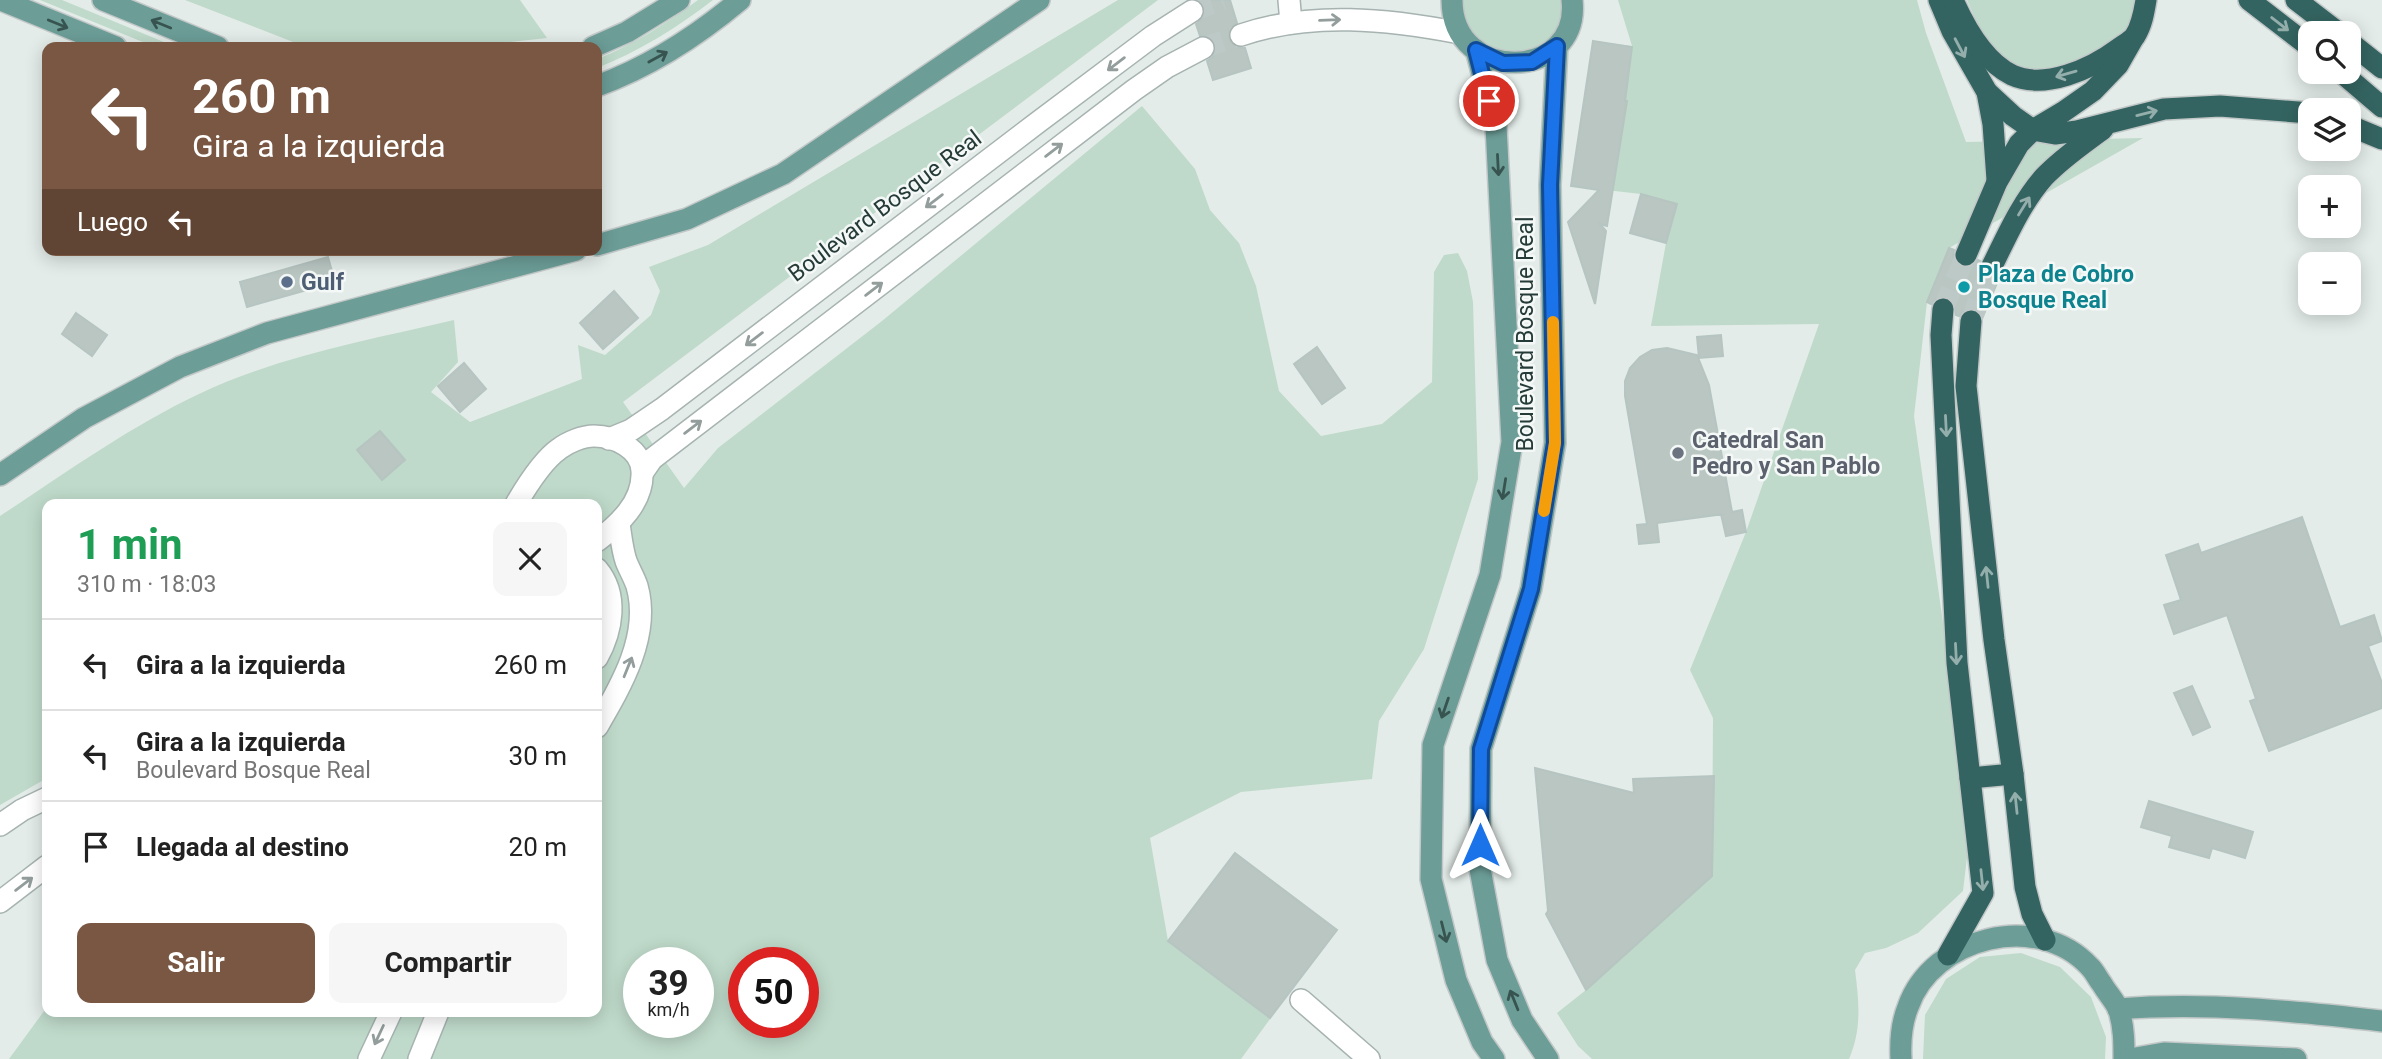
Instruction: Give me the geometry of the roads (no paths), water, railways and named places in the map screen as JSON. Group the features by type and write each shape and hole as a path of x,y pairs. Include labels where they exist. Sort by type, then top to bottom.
{"highway":[{"path":"1939,0 1962,51 1987,92 2012,116 2033,130 2055,134 2164,109 2220,106 2298,112"},
{"path":"1953,0 1962,19 1995,65 2029,81 2051,79 2083,69 2110,55 2134,37"},
{"path":"1966,255 1997,182 2019,144 2033,130 2093,91 2118,65 2143,20 2146,0"},
{"path":"2249,0 2298,38"},
{"path":"2296,0 2323,21"},
{"path":"2361,51 2382,68"},
{"path":"2355,84 2382,107"},
{"path":"1987,92 1993,124 1997,182"},
{"path":"1992,266 2025,203 2043,179 2063,159 2112,122"},
{"path":"2361,130 2382,139"},
{"path":"1943,309 1941,335 1957,663 1983,893 1948,956"},
{"path":"1970,321 1966,386 1994,640 2013,774 2025,887 2032,914 2045,940"},
{"path":"1944,390 1966,386"},
{"path":"1970,778 2013,774"}],"main road":[{"path":"1,0 104,42"},
{"path":"103,0 206,42"},
{"path":"602,43 627,32 679,0"},
{"path":"602,84 625,76 668,51 709,25 740,0"},
{"path":"602,244 687,219 783,174 1039,0"},
{"path":"1452,0 1452,11 1460,33 1476,50 1503,63 1532,62 1557,46 1568,29 1573,9 1572,0"},
{"name":"Boulevard Bosque Real","path":"1548,1059 1522,1020 1497,960 1480,869 1481,749 1531,589 1555,443 1550,185 1557,46"},
{"name":"Boulevard Bosque Real","path":"1476,50 1496,126 1512,442 1490,575 1433,745 1431,879 1456,980 1482,1042 1494,1059"},
{"path":"0,475 84,418 180,367 267,333 554,256"},
{"path":"1901,1059 1900,1035 1908,1004 1925,977 1948,956 1979,941 2012,936 2045,940 2069,951 2090,966 2118,1009 2124,1034 2124,1059"},
{"path":"2118,1009 2163,1005 2287,1010 2382,1021"},
{"path":"2130,1059 2164,1053 2296,1059"}],"street":[{"path":"1289,0 1291,23"},
{"name":"Boulevard Bosque Real","path":"609,439 631,430 662,409 1153,36 1192,11"},
{"path":"1241,35 1291,23 1356,20 1460,33"},
{"path":"1153,36 1167,67"},
{"path":"602,537 619,524 631,507 643,472 653,459 1134,90 1167,67 1203,48"},
{"path":"519,499 538,471 558,449 579,439 594,436 622,443 640,460 643,472"},
{"path":"602,719 620,689 635,650 640,615 637,587 626,559 619,524"},
{"path":"602,579 609,592 612,621 602,646"},
{"path":"0,825 42,800"},
{"path":"0,902 42,870"},
{"path":"1301,1000 1370,1059"},
{"path":"369,1059 389,1017"},
{"path":"419,1059 436,1017"}],"tunnel":[{"path":"1192,11 1223,0"},
{"path":"1203,48 1241,35"},
{"path":"1943,309 1966,255"},
{"path":"1971,321 1992,266"}],"place":[{"name":"Gulf","path":"287,282"},
{"name":"Plaza de Cobro Bosque Real","path":"1964,287"},
{"name":"Catedral San Pedro y San Pablo","path":"1678,453"}]}
